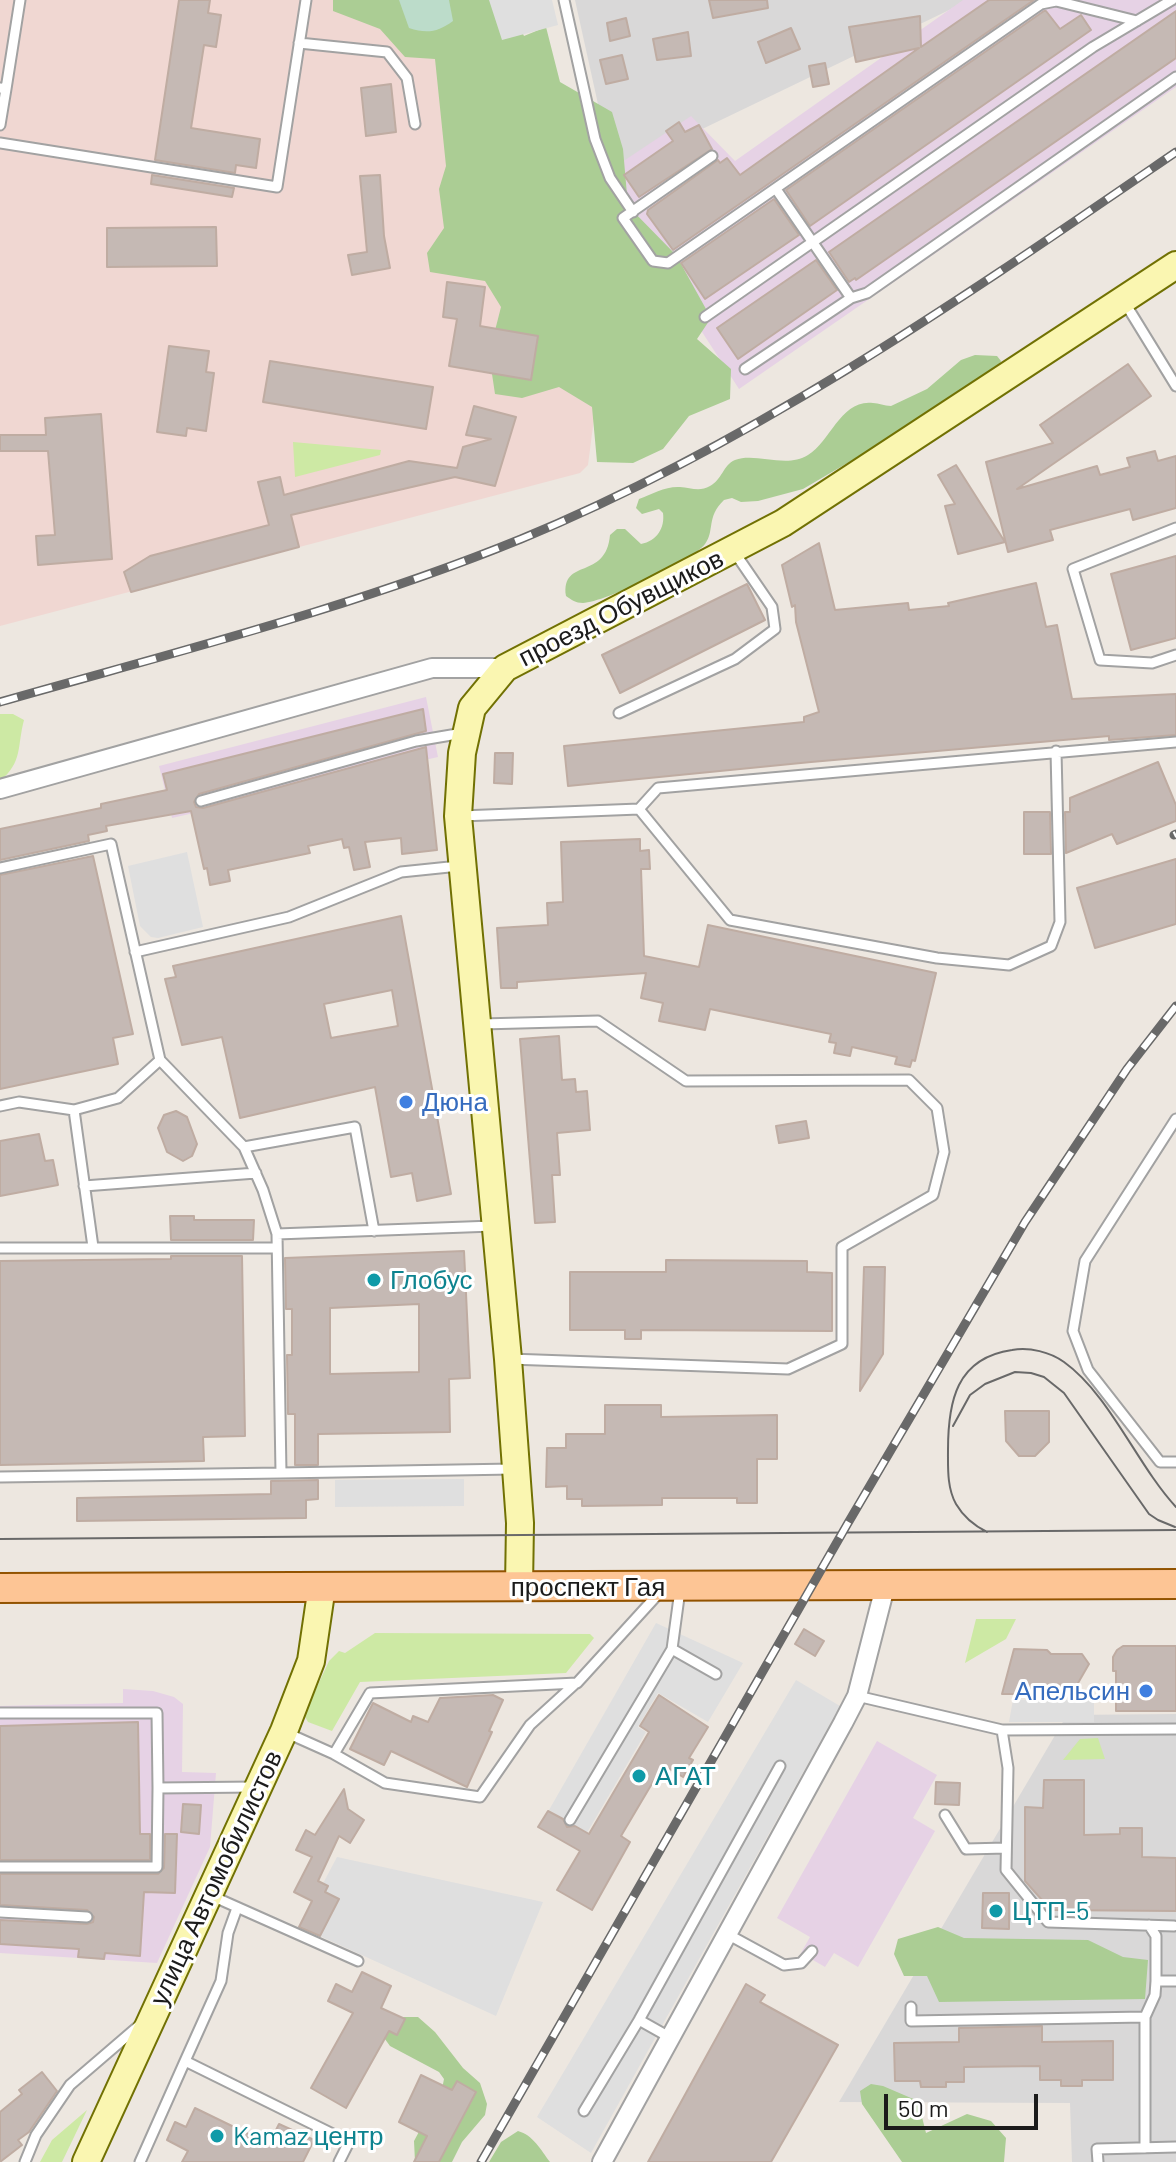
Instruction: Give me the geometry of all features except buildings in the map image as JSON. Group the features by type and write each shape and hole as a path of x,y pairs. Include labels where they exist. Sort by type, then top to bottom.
{"main road":[{"name":"проспект Гая","path":"0,1588 1176,1584"}],"street":[{"name":"проезд Обувщиков","path":"0,789 432,668 505,668 783,523 1176,265"},
{"path":"505,668 472,708 462,753 458,816 517,1469 519,1587"},
{"name":"улица Автомобилистов","path":"86,2162 284,1731 311,1661 322,1586"},
{"path":"602,2162 729,1935 857,1696 885,1587"}],"lane":[{"path":"0,125 3,88 20,0"},
{"path":"0,143 277,187 306,0"},
{"path":"564,0 595,139 610,178 633,212"},
{"path":"705,317 1093,47 1172,0"},
{"path":"712,156 623,218 653,261 668,263 1041,4 1056,1 1137,21"},
{"path":"299,43 387,52 407,78 415,124"},
{"path":"745,369 851,298 867,293 1176,77"},
{"path":"776,189 851,298"},
{"path":"1123,300 1176,386"},
{"path":"1176,528 1073,569 1100,660 1152,663 1176,655"},
{"path":"619,713 735,659 775,629 772,607 733,550"},
{"path":"201,801 416,741 466,733"},
{"path":"458,816 639,809 658,788 1176,742"},
{"path":"639,809 730,920 937,958 1009,965 1051,946 1060,922 1056,751"},
{"path":"0,868 111,844 160,1060 244,1147 277,1234 281,1473"},
{"path":"135,952 289,917 401,872 462,865"},
{"path":"478,1024 598,1021 686,1081 909,1080 937,1108 944,1152 933,1195 842,1247 842,1344 788,1369 508,1359"},
{"path":"0,1106 19,1102 74,1110 118,1098 160,1060"},
{"path":"74,1110 93,1247"},
{"path":"1176,1119 1085,1261 1073,1331 1088,1370 1125,1420 1160,1462 1176,1462"},
{"path":"244,1147 355,1127 374,1231"},
{"path":"84,1186 256,1173"},
{"path":"277,1234 497,1226"},
{"path":"0,1248 277,1248"},
{"path":"0,1477 517,1469"},
{"path":"284,1731 334,1754 385,1783 480,1797 530,1725 577,1683 673,1587"},
{"path":"570,1820 672,1649 673,1587"},
{"path":"672,1649 716,1674"},
{"path":"334,1754 370,1693 577,1683"},
{"path":"857,1696 1002,1730 1176,1729"},
{"path":"0,1713 157,1713 158,1788 157,1867 0,1867"},
{"path":"1002,1730 1008,1768 1006,1870 1048,1922 1174,1926"},
{"path":"584,2111 639,2020 780,1766"},
{"path":"158,1788 258,1787"},
{"path":"945,1815 966,1849 1006,1848"},
{"path":"209,1895 358,1961"},
{"path":"140,2162 221,1981 228,1933 237,1908"},
{"path":"0,1912 87,1917"},
{"path":"1145,2148 1145,2017 1155,1995 1156,1981 1156,1936 1149,1925"},
{"path":"729,1935 784,1965 801,1963 812,1951"},
{"path":"1156,1981 1176,1981"},
{"path":"911,2007 911,2021 1145,2017"},
{"path":"25,2162 36,2135 70,2085 155,2011"},
{"path":"639,2020 671,2038"},
{"path":"185,2061 349,2142 339,2162"},
{"path":"1098,2162 1097,2149 1176,2147"}],"shaded area":[{"path":"0,0 484,0 599,379 588,465 580,473 0,626"},
{"path":"489,0 552,0 558,25 502,40"},
{"path":"575,0 970,0 613,172"},
{"path":"963,0 1176,0 1176,87 739,389 601,176 691,116 735,161"},
{"path":"426,697 438,757 172,818 159,766"},
{"path":"187,852 203,927 151,937 140,926 128,866"},
{"path":"464,1479 464,1506 335,1507 335,1480"},
{"path":"656,1623 743,1663 708,1722 658,1693 638,1727 646,1732 578,1848 561,1838 570,1823 549,1810"},
{"path":"796,1680 840,1706 591,2153 537,2117"},
{"path":"123,1689 153,1691 174,1697 183,1704 182,1772 216,1773 210,1847 157,1963 0,1953 0,1706 123,1703"},
{"path":"1013,1700 1094,1700 1094,1722 1009,1722"},
{"path":"1176,1714 1176,2162 1072,2162 1070,2103 839,2102 1067,1715"},
{"path":"877,1741 937,1775 913,1818 935,1831 858,1967 834,1953 825,1967 801,1953 810,1937 777,1918"},
{"path":"337,1857 543,1902 496,2016 300,1927"}],"green space":[{"path":"333,0 507,0 524,36 546,27 560,82 612,112 623,149 628,206 676,255 711,318 697,339 731,369 730,399 689,416 663,449 633,463 597,462 592,407 559,387 522,398 495,394 489,354 501,307 485,281 430,272 427,253 444,228 439,189 446,166 435,59 405,57 380,29 333,11"},
{"path":"399,0 449,0 453,21 432,31 409,28"},
{"path":"975,355 997,356 1001,361 999,366 960,397 803,489 758,501 724,500 715,512 705,544 684,560 594,601 583,603 566,596 570,576 601,558 610,535 617,529 625,529 641,544 659,533 663,513 659,509 642,514 636,508 639,499 670,488 706,488 717,480 728,465 743,458 799,459 816,449 853,407 873,403 891,406 927,389 961,360"},
{"path":"293,442 381,450 380,455 295,477"},
{"path":"0,714 13,714 24,720 16,760 0,781"},
{"path":"976,1619 1016,1619 1006,1639 965,1663"},
{"path":"375,1633 590,1634 594,1638 566,1673 360,1682 332,1731 308,1722 304,1715 329,1661 339,1651 345,1653"},
{"path":"1098,1738 1105,1759 1063,1760 1080,1739"},
{"path":"938,1927 964,1938 1088,1940 1123,1957 1148,1960 1145,1999 939,2002 927,1976 904,1976 894,1954 898,1939"},
{"path":"395,2017 418,2017 480,2083 487,2104 485,2115 462,2142 452,2162 415,2162 414,2141 442,2089 444,2079 439,2072 390,2046 382,2035"},
{"path":"871,2084 918,2101 926,2133 967,2114 991,2121 1006,2138 1004,2162 902,2162 862,2104 860,2091"},
{"path":"87,2110 62,2162 40,2162 52,2140"},
{"path":"518,2131 532,2139 550,2162 489,2162 501,2142"}],"tram line":[{"path":"987,1532 962,1513 951,1491 948,1464 950,1415 953,1399 967,1372 978,1362 1012,1350 1046,1353 1064,1362 1080,1376 1109,1411 1176,1507"},
{"path":"953,1426 970,1395 985,1384 1015,1372 1044,1377 1064,1393 1149,1514 1175,1527"},
{"path":"0,1539 1176,1530"}],"railway":[{"path":"0,702 263,628 393,587 521,539 608,500 693,458 858,363 1176,152"},
{"path":"481,2162 848,1523 1025,1222 1127,1069 1176,1006"}],"place":[{"name":"Дюна","path":"406,1102"},
{"name":"Глобус","path":"374,1280"},
{"name":"Апельсин","path":"1146,1691"},
{"name":"АГАТ","path":"639,1776"},
{"name":"ЦТП-5","path":"996,1911"},
{"name":"Kamaz центр","path":"217,2136"}]}
